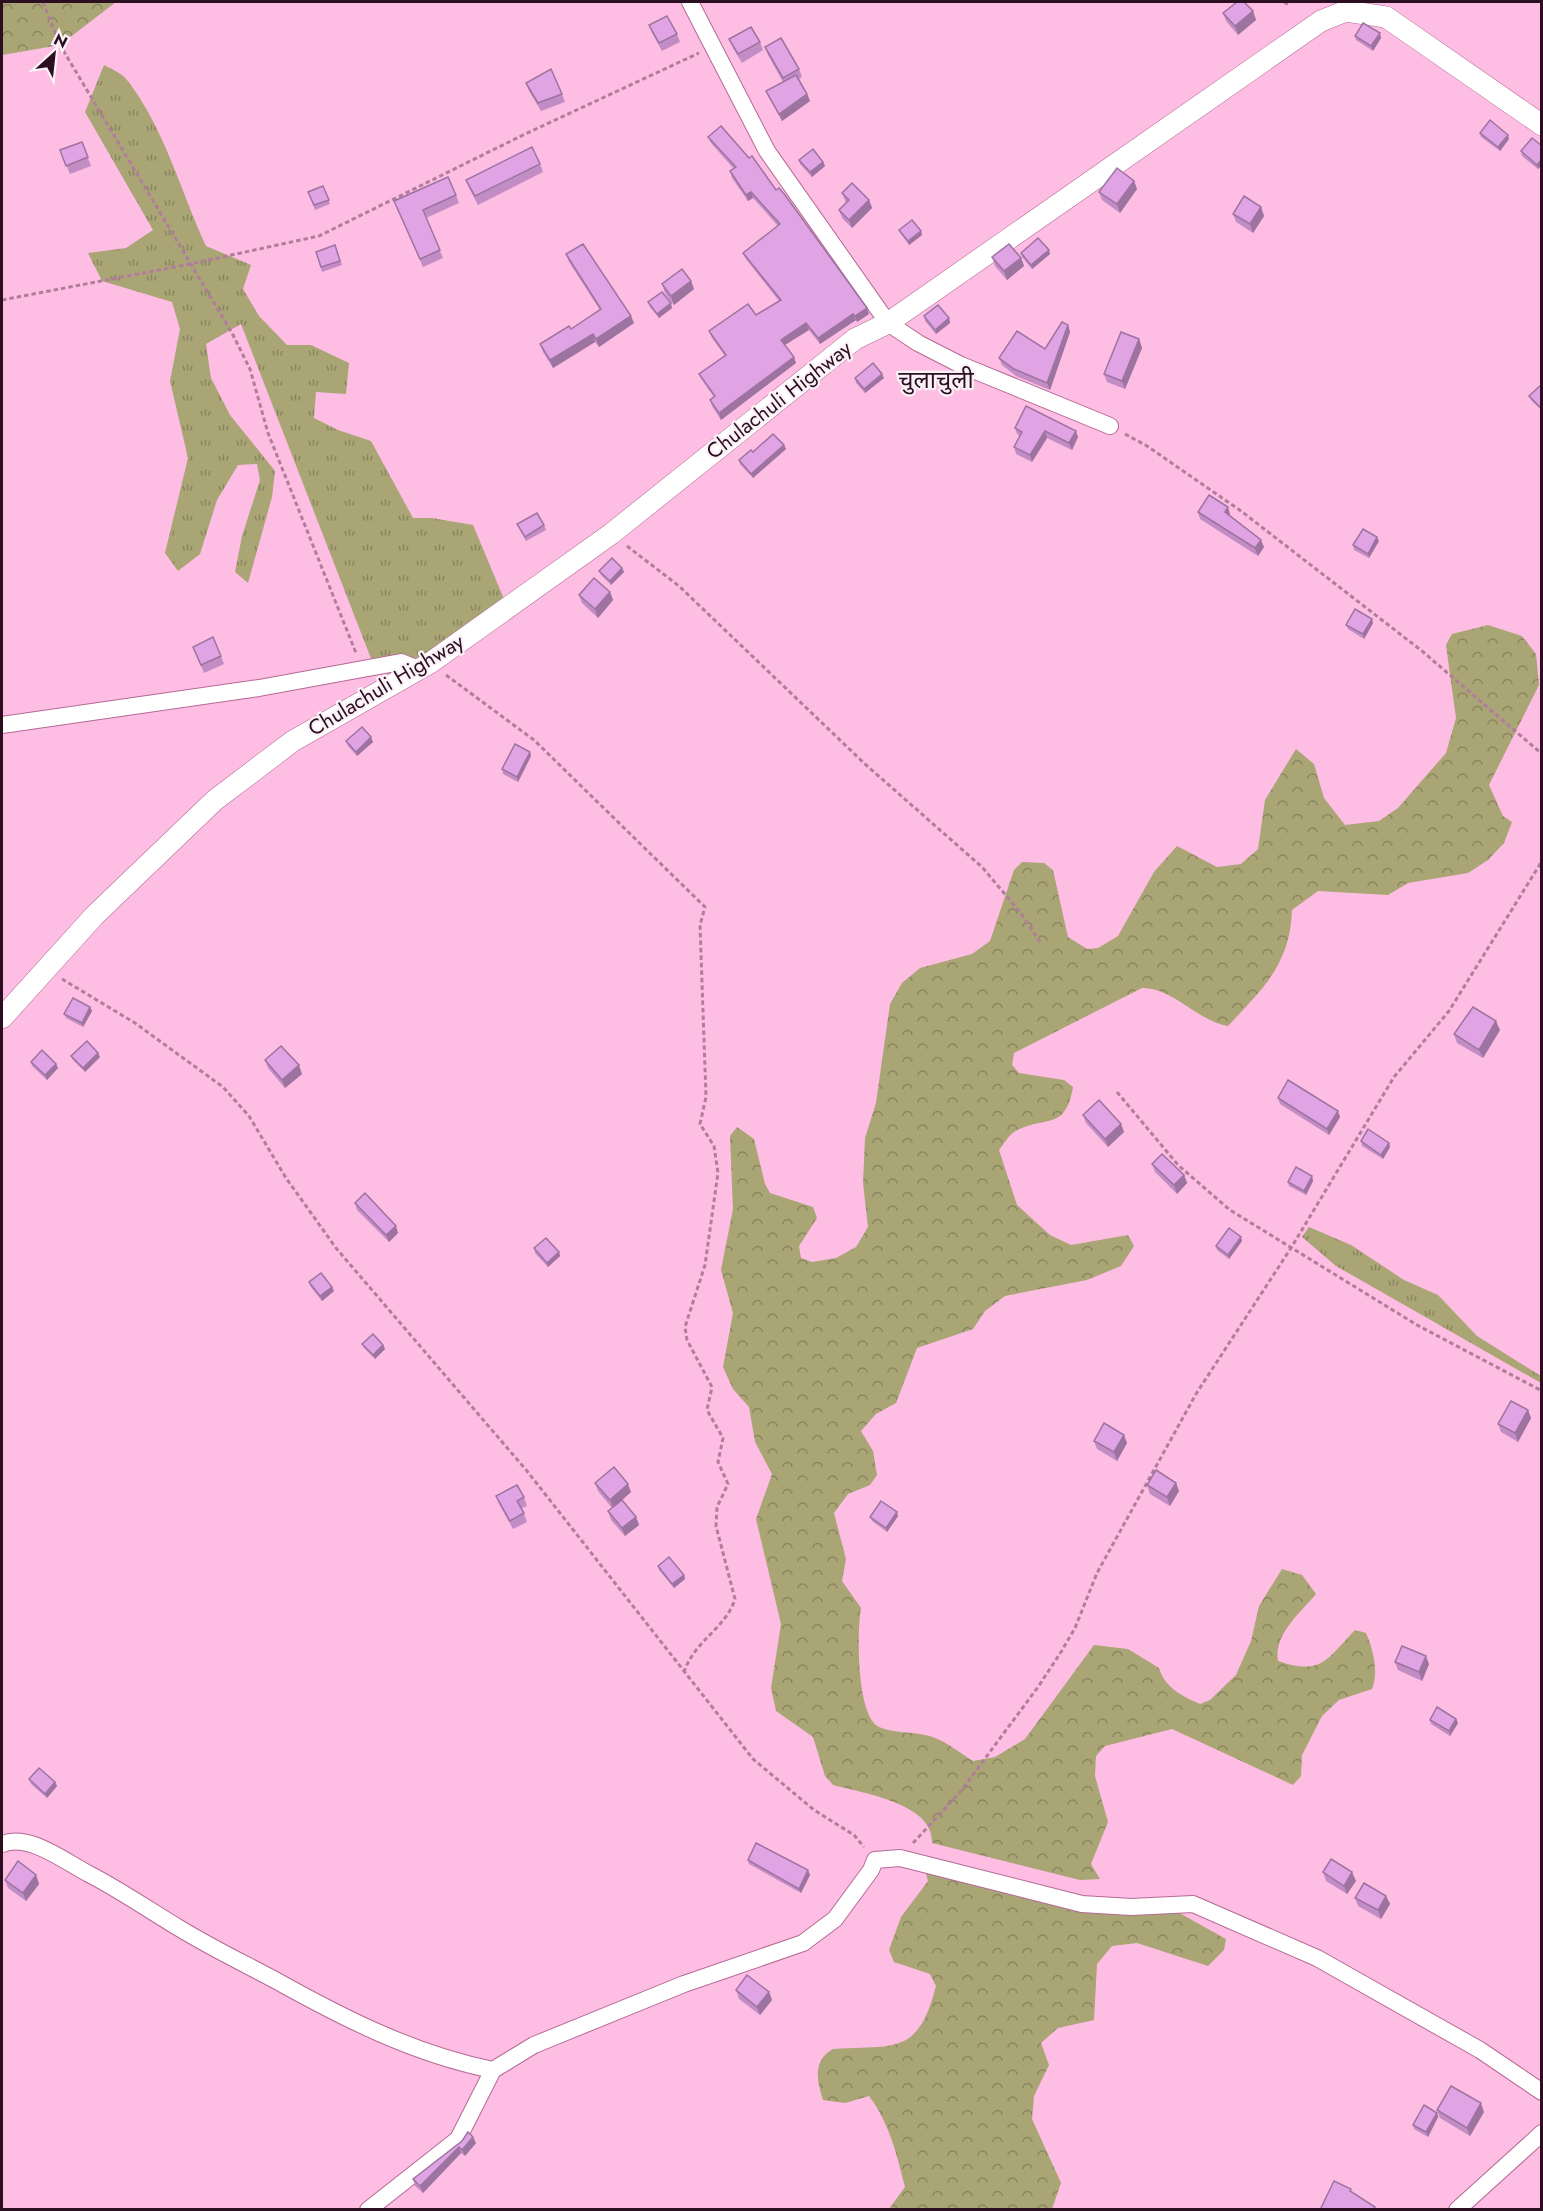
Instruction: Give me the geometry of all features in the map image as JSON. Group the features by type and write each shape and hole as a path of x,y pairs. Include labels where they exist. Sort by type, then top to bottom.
{"street":[{"path":"690,2 767,151 888,323 918,343 961,364 1110,426"},
{"name":"Chulachuli Highway","path":"2,1018 45,969 134,876 215,800 293,741 424,666 611,534 855,339 888,323 1312,27 1346,11 1386,17 1542,125"},
{"path":"2,725 259,688 401,662 424,666"},
{"path":"2,1844 12,1840 31,1844 100,1880 181,1929 355,2024 417,2050 456,2063 493,2070"},
{"path":"368,2210 458,2139 493,2070 534,2045 684,1984 803,1943 835,1919 871,1870 874,1860 900,1858 1082,1904 1131,1907 1193,1904 1317,1958 1480,2050 1542,2092"},
{"path":"1457,2210 1542,2133"}],"path":[{"path":"43,2 60,45 232,333 250,369 268,433 361,669"},
{"path":"1284,2 1289,5"},
{"path":"2,300 190,264 319,236 523,135 712,47"},
{"path":"1110,426 1147,446 1250,518 1422,651 1542,754"},
{"path":"611,534 679,586 865,764 982,867 1020,912 1040,942"},
{"path":"424,666 534,740 705,907 700,925 706,1096 700,1124 714,1146 718,1173 705,1265 685,1327 687,1340 712,1387 707,1410 723,1438 718,1462 728,1484 717,1507 716,1526 735,1599 732,1611 690,1655 684,1672"},
{"path":"900,1858 961,1791 1044,1678 1075,1628 1097,1573 1196,1394 1291,1248 1394,1077 1449,1011 1542,861"},
{"path":"45,969 135,1023 223,1087 249,1116 286,1178 336,1248 527,1471 753,1759 814,1810 854,1836 874,1860"},
{"path":"1117,1092 1178,1164 1230,1210 1416,1324 1542,1391"}],"green space":[{"path":"2,2 116,2 60,45 2,55"},
{"path":"104,65 125,78 140,98 162,139 206,246 251,265 243,289 259,316 287,345 311,345 349,363 346,394 316,392 314,418 338,430 371,441 413,518 432,518 473,525 504,599 425,657 372,661 241,324 206,344 211,378 230,415 275,471 272,497 248,583 235,572 242,536 260,480 257,464 238,465 217,500 200,554 178,571 165,553 188,458 170,381 180,329 172,302 102,281 88,253 126,248 153,230 85,112"},
{"path":"1488,625 1522,636 1536,654 1539,685 1489,785 1503,816 1512,822 1504,843 1488,860 1468,873 1408,883 1388,895 1318,891 1292,910 1286,946 1280,961 1263,987 1228,1026 1206,1018 1165,993 1142,988 1014,1053 1012,1065 1019,1073 1064,1080 1073,1087 1065,1111 1059,1117 1014,1132 999,1150 1017,1205 1050,1235 1071,1245 1128,1235 1134,1246 1121,1266 1087,1280 1005,1296 985,1311 973,1329 917,1348 896,1403 876,1414 861,1431 873,1451 877,1475 870,1485 848,1494 834,1513 846,1559 842,1581 861,1608 860,1672 862,1690 871,1720 885,1729 933,1737 973,1761 995,1757 1025,1739 1094,1645 1128,1649 1159,1668 1165,1681 1181,1694 1200,1704 1210,1700 1236,1675 1251,1641 1259,1606 1282,1569 1302,1575 1316,1594 1284,1633 1278,1651 1278,1661 1305,1667 1314,1665 1330,1657 1355,1630 1366,1633 1374,1661 1375,1675 1372,1689 1339,1700 1322,1716 1302,1755 1301,1776 1293,1785 1172,1729 1105,1746 1096,1756 1095,1776 1108,1822 1091,1864 1100,1879 1080,1880 932,1843 930,1829 909,1809 878,1796 833,1785 825,1776 813,1737 776,1711 771,1688 781,1624 756,1519 772,1474 755,1442 749,1407 733,1389 723,1367 733,1313 721,1270 733,1209 730,1136 737,1127 754,1139 765,1184 770,1193 813,1207 817,1218 799,1246 801,1258 812,1262 836,1258 856,1247 868,1227 863,1183 865,1138 876,1103 890,1004 902,983 920,968 972,954 990,941 1014,870 1022,862 1044,863 1053,870 1068,937 1087,949 1098,948 1118,936 1154,872 1177,846 1217,867 1241,864 1258,849 1265,800 1296,749 1314,764 1324,798 1345,825 1379,821 1398,808 1446,753 1456,718 1446,645 1452,634"},
{"path":"1309,1227 1351,1245 1404,1280 1438,1295 1477,1336 1541,1376 1541,1383 1336,1266 1302,1237"},
{"path":"928,1856 1059,1892 1113,1903 1174,1910 1226,1939 1224,1950 1208,1966 1137,1943 1112,1946 1097,1964 1094,2020 1058,2028 1041,2043 1049,2065 1034,2096 1032,2119 1061,2183 1052,2209 889,2209 905,2187 892,2139 876,2106 869,2096 845,2103 823,2100 818,2072 819,2065 826,2054 833,2049 888,2046 901,2042 912,2036 929,2009 936,1986 930,1974 894,1962 889,1950 901,1917 928,1881 925,1870"}],"building":[{"path":"1237,2 1244,2 1253,11 1235,26 1223,13"},
{"path":"667,16 677,34 659,43 649,25"},
{"path":"1363,23 1380,33 1371,46 1355,36"},
{"path":"751,27 760,42 738,54 729,39"},
{"path":"781,38 799,69 783,78 765,47"},
{"path":"551,69 562,94 538,103 526,83"},
{"path":"796,75 807,94 779,114 766,91"},
{"path":"1490,120 1508,135 1498,147 1480,133"},
{"path":"721,126 749,158 752,156 776,190 779,188 785,195 867,308 855,316 853,314 818,338 806,323 781,340 794,357 719,413 710,400 715,396 699,374 726,355 709,331 748,304 756,315 781,300 743,253 780,224 751,192 746,195 730,171 736,167 708,137"},
{"path":"1532,138 1542,146 1542,159 1537,165 1521,151"},
{"path":"82,142 88,157 66,166 60,150"},
{"path":"532,147 540,164 475,196 466,180"},
{"path":"813,149 823,162 810,172 799,160"},
{"path":"1117,168 1134,181 1117,204 1099,192"},
{"path":"448,177 456,195 423,210 440,250 420,259 394,201"},
{"path":"852,183 869,200 849,220 839,210 849,200 842,193"},
{"path":"323,186 329,200 314,205 308,192"},
{"path":"1244,196 1261,207 1250,224 1233,214"},
{"path":"912,220 921,231 908,241 899,230"},
{"path":"1038,238 1049,250 1031,265 1021,253"},
{"path":"583,244 631,316 596,339 593,334 550,360 540,344 569,326 571,329 601,309 566,254"},
{"path":"1009,244 1021,258 1004,271 992,257"},
{"path":"335,245 340,261 321,267 316,252"},
{"path":"682,269 691,281 671,296 662,284"},
{"path":"662,292 671,303 657,314 648,302"},
{"path":"938,305 949,318 935,330 924,316"},
{"path":"1062,322 1068,325 1047,383 1014,369 999,358 1017,331 1045,349"},
{"path":"1121,332 1139,339 1122,381 1104,374"},
{"path":"873,363 882,374 864,389 855,378"},
{"path":"1542,386 1541,408 1529,396"},
{"path":"1026,406 1076,431 1069,443 1045,431 1030,455 1014,447 1022,432 1015,428"},
{"path":"773,434 784,445 751,474 739,460 751,450 753,452"},
{"path":"1209,495 1228,507 1225,512 1261,540 1255,548 1198,512"},
{"path":"537,513 544,525 525,537 517,524"},
{"path":"1363,529 1377,537 1368,554 1353,545"},
{"path":"612,558 622,568 610,581 599,571"},
{"path":"594,578 610,592 595,609 579,595"},
{"path":"1355,609 1372,619 1363,634 1346,625"},
{"path":"213,637 221,656 201,665 193,647"},
{"path":"362,727 371,737 356,752 346,741"},
{"path":"515,744 530,752 517,777 502,769"},
{"path":"73,998 90,1007 82,1023 64,1014"},
{"path":"1473,1007 1496,1021 1479,1050 1454,1034"},
{"path":"87,1041 98,1053 83,1068 71,1056"},
{"path":"281,1046 299,1065 282,1080 265,1060"},
{"path":"42,1050 56,1064 45,1075 31,1062"},
{"path":"1288,1080 1338,1111 1327,1129 1278,1098"},
{"path":"1099,1100 1121,1124 1105,1139 1083,1115"},
{"path":"1368,1129 1389,1143 1381,1155 1361,1141"},
{"path":"1162,1154 1184,1175 1174,1185 1152,1164"},
{"path":"1296,1167 1312,1176 1304,1191 1288,1182"},
{"path":"365,1193 396,1226 386,1235 355,1203"},
{"path":"1229,1228 1241,1237 1228,1255 1216,1246"},
{"path":"546,1238 559,1252 547,1263 534,1248"},
{"path":"321,1273 332,1287 320,1296 309,1282"},
{"path":"373,1334 383,1345 373,1355 362,1344"},
{"path":"1511,1401 1528,1410 1515,1433 1498,1424"},
{"path":"1104,1423 1124,1435 1114,1452 1094,1441"},
{"path":"614,1467 628,1484 610,1500 595,1483"},
{"path":"1156,1470 1176,1483 1167,1497 1147,1485"},
{"path":"517,1485 524,1497 517,1501 524,1513 510,1521 496,1496"},
{"path":"622,1500 636,1517 622,1528 608,1511"},
{"path":"881,1501 897,1512 886,1528 870,1517"},
{"path":"669,1557 684,1575 672,1584 658,1566"},
{"path":"1402,1646 1426,1656 1419,1672 1395,1662"},
{"path":"1437,1707 1456,1719 1449,1731 1430,1720"},
{"path":"39,1768 55,1782 45,1794 29,1779"},
{"path":"756,1843 808,1870 799,1889 748,1860"},
{"path":"1331,1859 1352,1872 1344,1886 1323,1872"},
{"path":"18,1861 36,1875 23,1893 5,1880"},
{"path":"1364,1883 1386,1896 1378,1910 1355,1898"},
{"path":"747,1975 769,1992 757,2007 736,1990"},
{"path":"1451,2086 1481,2103 1467,2128 1437,2110"},
{"path":"1424,2105 1437,2113 1426,2132 1413,2125"},
{"path":"468,2132 473,2137 462,2150 459,2147 420,2186 413,2179 462,2141"},
{"path":"1334,2181 1351,2189 1350,2191 1375,2207 1373,2210 1320,2210"}],"district":[{"name":"चुलाचुली","path":"936,379"}]}
